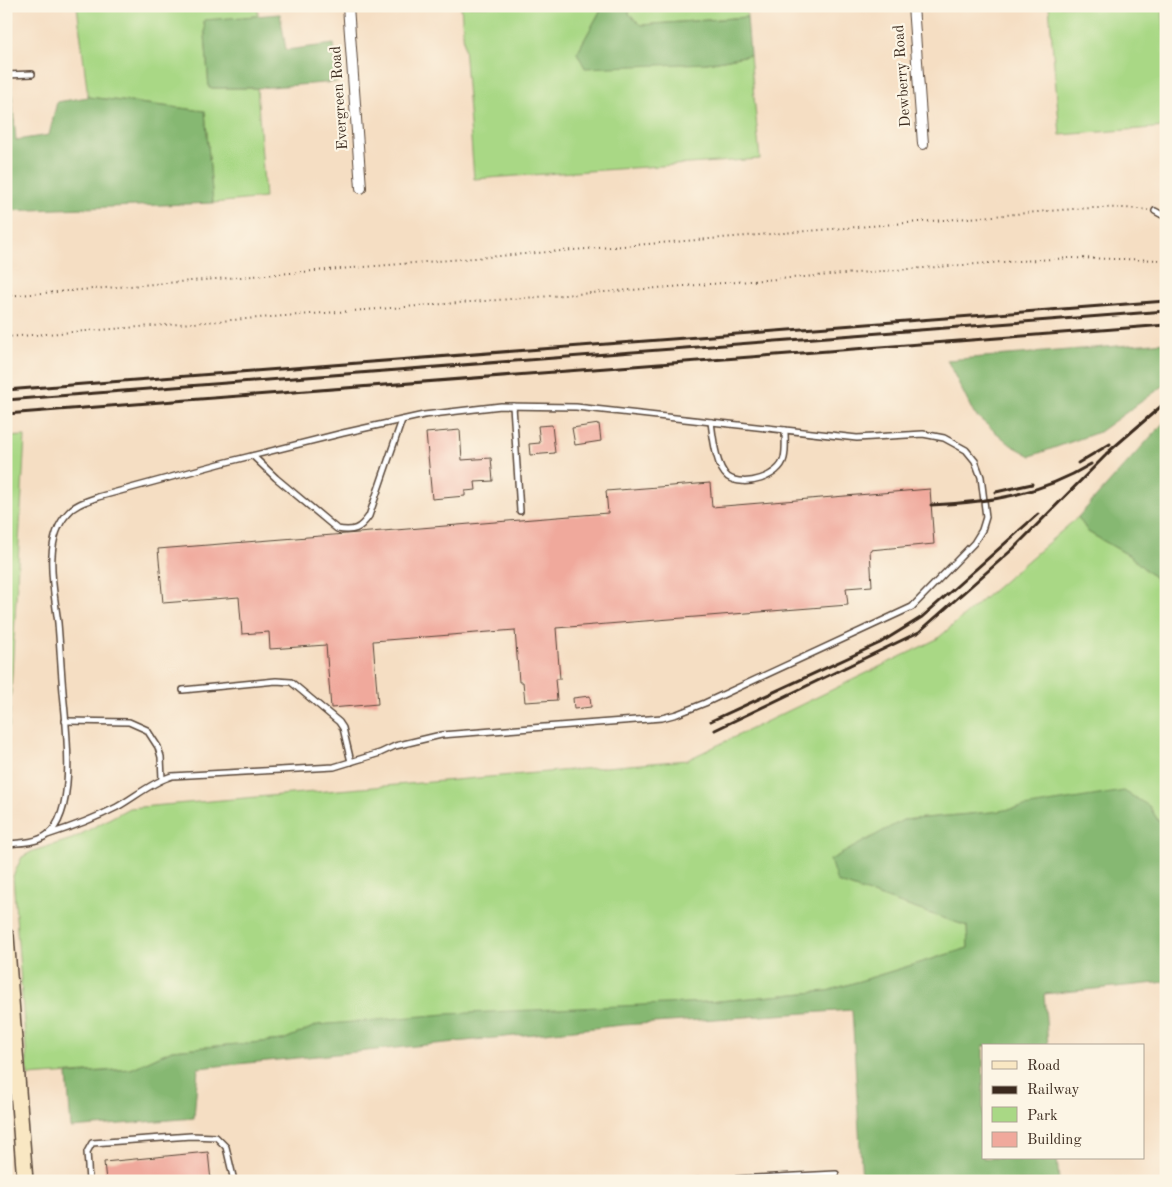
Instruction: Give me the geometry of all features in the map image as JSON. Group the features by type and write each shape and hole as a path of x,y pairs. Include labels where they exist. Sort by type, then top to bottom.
{"street":[{"name":"Evergreen Road","path":"348,6 361,188"},
{"name":"Dewberry Road","path":"913,6 923,144"},
{"path":"6,936 25,1181"}],"lane":[{"path":"6,75 32,74"},
{"path":"1155,211 1166,217"},
{"path":"6,844 32,841 92,819 118,806 162,779 172,776 334,767 380,753 394,746 441,735 662,718 677,714 737,689 912,607 974,544 982,530 986,517 981,477 976,461 966,450 944,438 923,434 857,438 576,407 501,406 424,415 252,456 98,497 79,505 68,513 54,538 51,562 68,750 65,799 59,820 47,835"},
{"path":"514,406 520,511"},
{"path":"252,456 338,529 349,531 362,526 369,516 402,420"},
{"path":"711,422 718,460 727,477 739,482 768,475 778,469 784,458 785,430"},
{"path":"183,690 276,681 291,682 339,722 343,728 351,762"},
{"path":"65,721 129,722 147,730 158,746 161,757 162,779"},
{"path":"90,1181 87,1152 92,1143 191,1136 216,1137 226,1147 234,1181"},
{"path":"694,1181 836,1174 836,1181"}],"path":[{"path":"6,296 993,216 1131,208 1155,211"},
{"path":"6,337 1032,260 1071,258 1166,260"}],"green space":[{"path":"77,6 258,6 258,16 204,21 209,88 257,88 265,198 213,203 205,111 88,97"},
{"path":"461,6 603,6 577,53 707,63 750,55 760,159 474,179"},
{"path":"603,6 630,6 629,14 641,25 747,17 750,55 707,63 585,68 577,53"},
{"path":"630,6 746,6 747,17 641,25 629,14"},
{"path":"1049,6 1162,6 1166,47 1166,127 1060,135"},
{"path":"280,14 286,50 334,44 338,82 257,88 209,88 204,20"},
{"path":"6,86 11,86 16,140 49,135 57,102 88,97 205,111 213,203 6,211"},
{"path":"1166,342 1166,384 1099,432 1031,456 1011,445 974,414 947,360"},
{"path":"1166,420 1166,626 1156,579 1130,556 1088,532 1078,517"},
{"path":"25,436 9,727 6,729 6,437"},
{"path":"1078,517 1088,532 1130,556 1156,579 1166,626 1166,833 1149,806 992,812 903,820 837,882 967,926 968,948 827,991 708,1002 318,1025 283,1040 172,1050 131,1069 28,1076 13,876 22,857 33,851 72,839 129,808 687,760 937,639"},
{"path":"1124,791 1149,806 1166,833 1166,982 1044,994 1048,1044 982,1044 982,1160 1057,1160 1059,1181 862,1181 852,1010 623,1025 198,1068 194,1118 71,1128 67,1074 131,1069 172,1050 283,1040 318,1025 446,1014 708,1002 827,991 968,948 967,926 837,882 830,860 903,820 992,812"}],"building":[{"path":"599,424 601,441 575,445 572,428"},
{"path":"552,425 555,453 530,455 529,444 540,443 538,426"},
{"path":"460,430 462,460 491,458 493,481 475,482 476,490 465,491 465,496 432,499 426,433"},
{"path":"710,483 712,507 930,489 934,544 870,550 872,586 846,588 848,605 556,628 560,679 555,679 557,700 525,702 523,682 519,682 515,630 373,641 378,704 331,708 326,645 270,649 269,632 242,634 239,597 163,603 158,549 608,513 606,491"},
{"path":"590,696 591,707 574,709 573,698"},
{"path":"208,1152 211,1181 106,1181 104,1162"}],"railway":[{"path":"6,390 1166,301"},
{"path":"6,400 1166,311"},
{"path":"6,414 1166,325"},
{"path":"1106,454 1166,402"},
{"path":"1078,463 1110,444"},
{"path":"715,730 919,632 1014,548 1110,451"},
{"path":"931,505 974,502 1034,490 1072,475 1091,464"},
{"path":"996,492 1032,484"},
{"path":"711,721 880,643 922,617 1038,514"}]}
